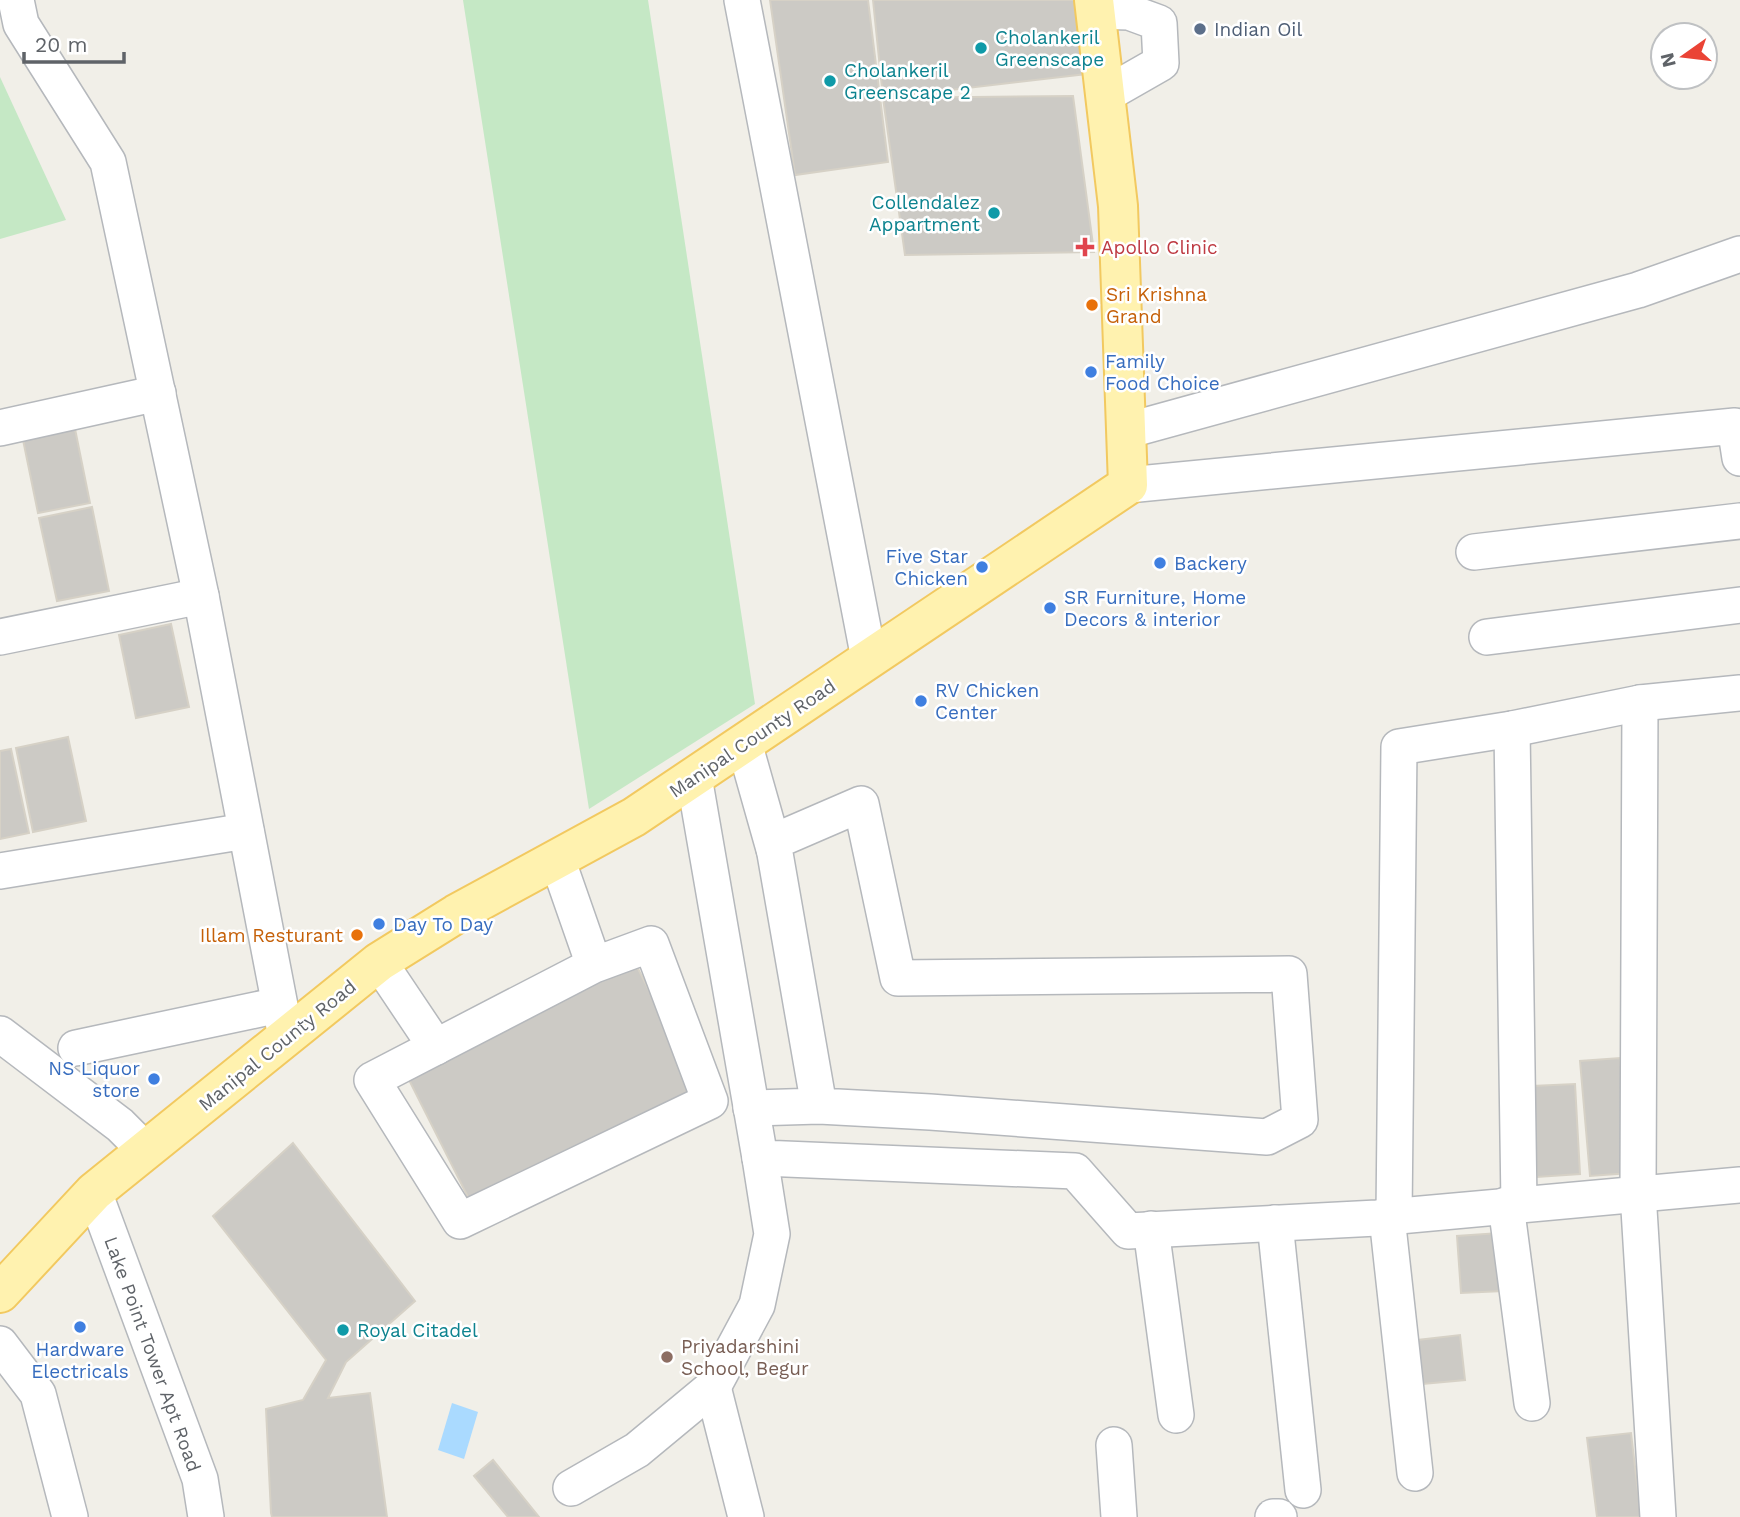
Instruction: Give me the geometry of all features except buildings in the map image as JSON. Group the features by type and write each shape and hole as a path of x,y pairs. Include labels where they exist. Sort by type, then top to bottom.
{"main road":[{"path":"1094,5 1118,206 1128,485"},
{"name":"Manipal County Road","path":"0,1293 94,1192 145,1150 283,1021 556,859 634,817 1128,485"}],"street":[{"path":"16,0 21,24 108,162 201,596 283,1021 76,1048"},
{"path":"742,0 869,659"},
{"path":"1094,5 1129,12 1159,23 1162,45 1161,63 1105,95"},
{"path":"1126,431 1638,290 1740,254"},
{"path":"0,428 158,393"},
{"path":"1128,485 1735,426 1740,458"},
{"path":"1474,552 1740,521"},
{"path":"0,637 201,596"},
{"path":"1486,637 1740,605"},
{"path":"1415,1473 1391,1217 1399,747 1512,729 1640,703 1740,692"},
{"path":"1640,703 1638,1193 1658,1517"},
{"path":"1512,729 1513,1204 1532,1403"},
{"path":"744,743 774,849"},
{"path":"571,1488 637,1450 713,1387 757,1305 770,1246 772,1234 760,1158 694,776"},
{"path":"751,1108 819,1106 1267,1137 1300,1120 1289,974 898,978 861,804 773,842 819,1106"},
{"path":"0,871 246,831"},
{"path":"556,859 594,965"},
{"path":"651,944 710,1101 460,1221 372,1080 594,965 651,944"},
{"path":"379,962 436,1047"},
{"path":"0,1034 120,1125 145,1150"},
{"path":"760,1158 1075,1171 1128,1231 1391,1217 1740,1185"},
{"name":"Lake Point Tower Apt Road","path":"94,1192 200,1479 206,1517"},
{"path":"1275,1223 1303,1490"},
{"path":"1151,1229 1176,1415"},
{"path":"0,1344 38,1394 70,1517"},
{"path":"713,1387 746,1517"},
{"path":"1114,1445 1119,1517"},
{"path":"1273,1517 1279,1517"}],"green space":[{"path":"463,0 648,0 755,704 589,809"},
{"path":"0,77 66,220 0,239"}],"water":[{"path":"452,1403 478,1412 464,1459 438,1450"}],"place":[{"name":"Indian Oil","path":"1200,29"},
{"name":"Cholankeril Greenscape","path":"981,48"},
{"name":"Cholankeril Greenscape 2","path":"830,81"},
{"name":"Collendalez Appartment","path":"994,213"},
{"name":"Apollo Clinic","path":"1085,247"},
{"name":"Sri Krishna Grand","path":"1092,305"},
{"name":"Family Food Choice","path":"1091,372"},
{"name":"Backery","path":"1160,563"},
{"name":"Five Star Chicken","path":"982,567"},
{"name":"SR Furniture, Home Decors & interior","path":"1050,608"},
{"name":"RV Chicken Center","path":"921,701"},
{"name":"Day To Day","path":"379,924"},
{"name":"Illam Resturant","path":"357,935"},
{"name":"NS Liquor store","path":"154,1079"},
{"name":"Hardware Electricals","path":"80,1327"},
{"name":"Royal Citadel","path":"343,1330"},
{"name":"Priyadarshini School, Begur","path":"667,1357"}]}
